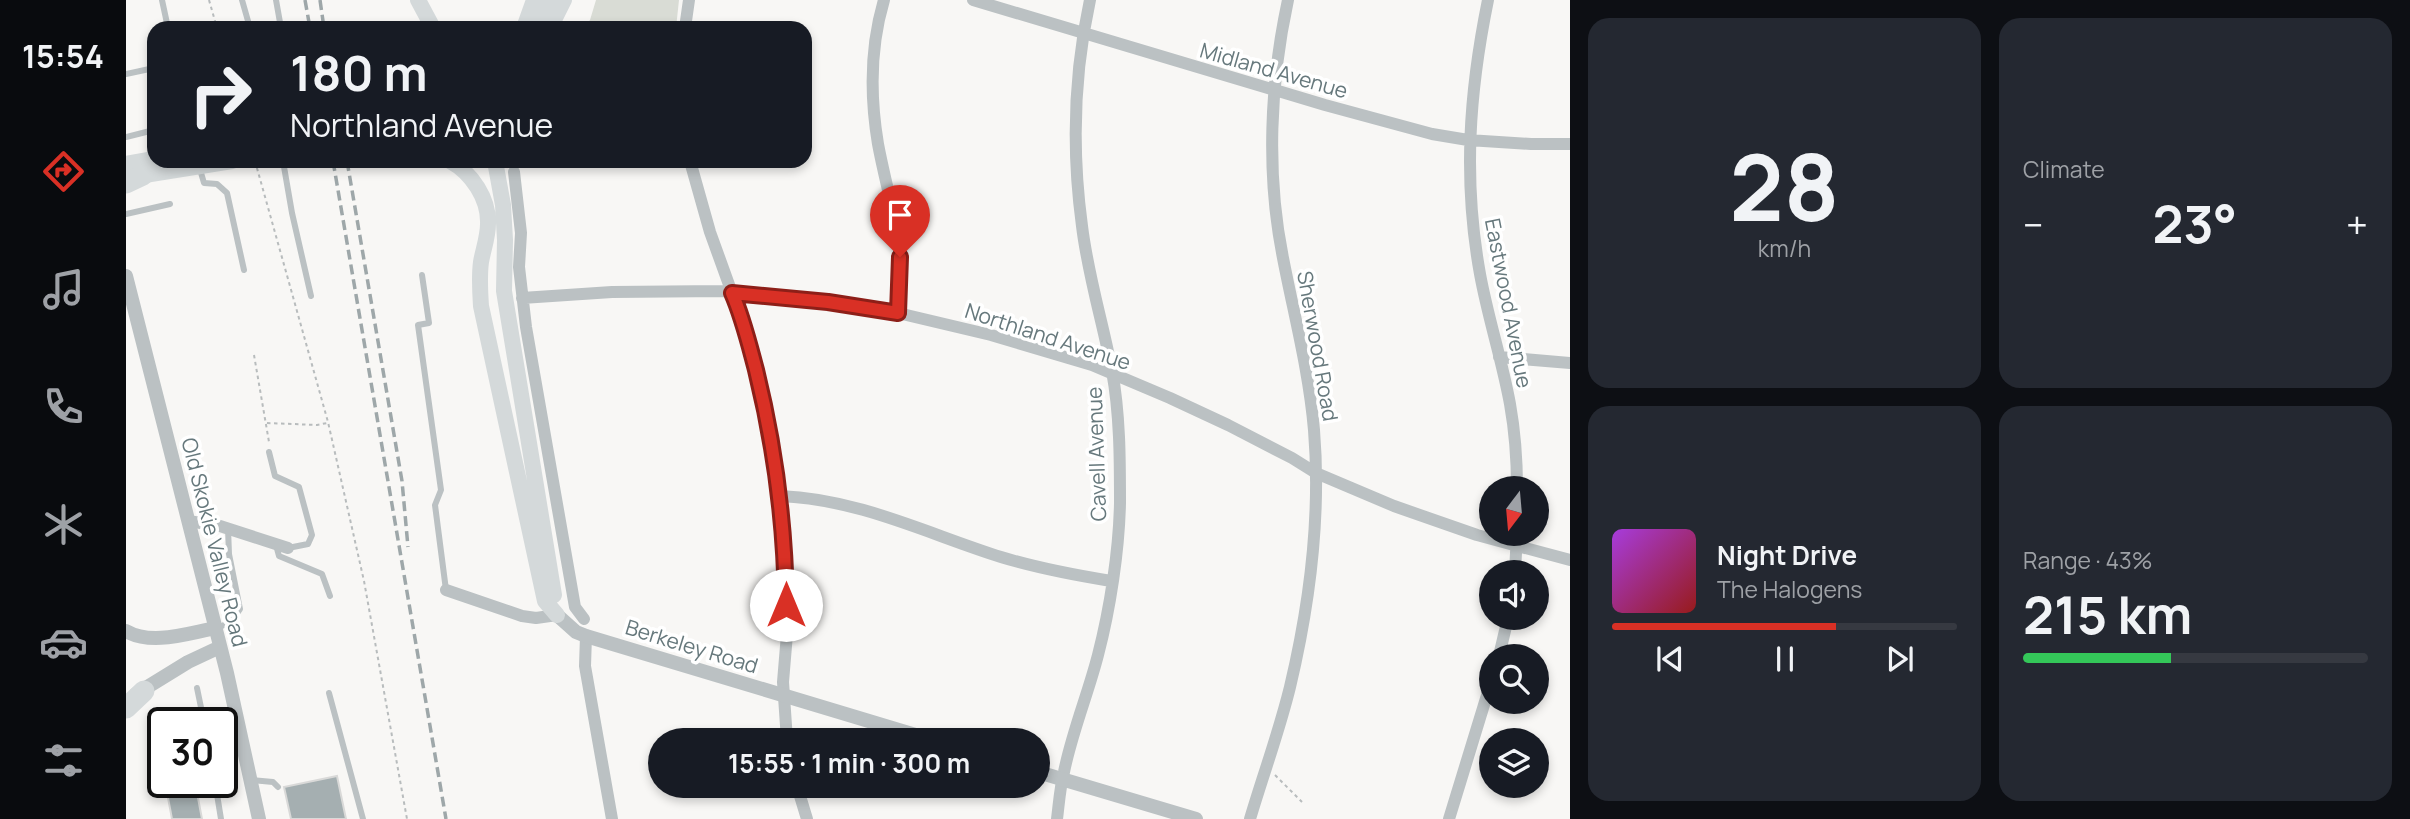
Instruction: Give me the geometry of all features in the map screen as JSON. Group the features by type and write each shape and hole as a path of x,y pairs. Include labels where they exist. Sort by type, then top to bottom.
{"highway":[{"path":"126,708 135,694"}],"main road":[{"path":"418,0 429,21"},
{"path":"526,21 534,0"},
{"path":"537,21 548,0"},
{"path":"554,21 564,0"},
{"path":"135,172 170,168"},
{"path":"459,168 475,183 485,205 488,226 480,282 481,306 545,601 557,615"},
{"path":"496,168 505,240 504,290 557,615"}],"street":[{"path":"686,21 689,0"},
{"path":"884,0 875,42 873,103 878,145 898,231 898,313"},
{"name":"Midland Avenue","path":"973,0 1384,122 1468,140 1570,144"},
{"name":"Cavell Avenue","path":"1057,819 1062,780 1098,654 1109,604 1120,504 1119,434 1113,375 1091,281 1078,187 1076,153 1079,56 1090,0"},
{"name":"Sherwood Road","path":"1250,819 1289,690 1305,618 1315,527 1314,430 1307,370 1282,256 1273,159 1275,90 1288,0"},
{"name":"Eastwood Avenue","path":"1488,0 1476,58 1468,140 1469,182 1474,238 1486,306 1510,404 1517,476"},
{"path":"692,168 709,232 745,329 768,419 780,496 785,563 783,695 786,728"},
{"path":"514,172 521,233 519,267 522,298 575,607 584,619"},
{"name":"Old Skokie Valley Road","path":"126,276 235,707"},
{"name":"Northland Avenue","path":"522,298 612,292 723,290 898,313 991,335 1092,365 1228,425 1316,473 1394,506 1479,529"},
{"path":"1499,357 1570,363"},
{"path":"780,496 803,497 862,509 1028,565 1111,581"},
{"path":"187,521 228,528 282,547"},
{"name":"Northland Avenue","path":"1533,546 1570,560"},
{"path":"446,590 522,616 536,618 557,615"},
{"name":"Berkeley Road","path":"557,615 564,623 586,636 892,728"},
{"path":"126,631 154,638 216,628"},
{"path":"586,636 585,666 612,819"},
{"path":"135,694 220,646"},
{"path":"1449,819 1481,714"},
{"name":"Old Skokie Valley Road","path":"238,720 259,819"},
{"path":"1050,776 1196,819"},
{"path":"801,798 807,819"}],"lane":[{"path":"162,0 166,21"},
{"path":"242,0 248,21"},
{"path":"276,0 280,21"},
{"path":"126,74 147,70"},
{"path":"126,137 147,132"},
{"path":"200,168 204,183 217,184 227,193 244,270"},
{"path":"284,168 312,296"},
{"path":"126,214 170,204"},
{"path":"422,275 429,323 418,325 441,490 435,505 446,590"},
{"path":"269,452 275,476 299,487 312,535 308,544 282,547 279,556 322,574 330,596"},
{"path":"216,628 231,622 240,609 229,554 228,528"},
{"path":"197,688 201,707"},
{"path":"329,693 363,819"},
{"path":"251,780 273,782 278,788"},
{"path":"218,798 221,819"}],"path":[{"path":"209,0 215,21"},
{"path":"257,168 328,422 364,581 407,819"},
{"path":"254,355 269,442"},
{"path":"266,423 317,425 328,422"},
{"path":"1264,771 1278,776 1302,802"}],"shaded area":[{"path":"596,0 679,0 677,21 590,20"}],"building":[{"path":"337,776 346,819 291,819 284,787"},
{"path":"168,798 198,798 202,819 172,819"}],"railway":[{"path":"305,0 309,21"},
{"path":"320,0 323,21"},
{"path":"334,168 446,819"},
{"path":"348,168 402,481 408,547"}],"route":[{"path":"786,605 780,496 768,419 745,329 732,293 828,302 898,313 900,257"}]}
